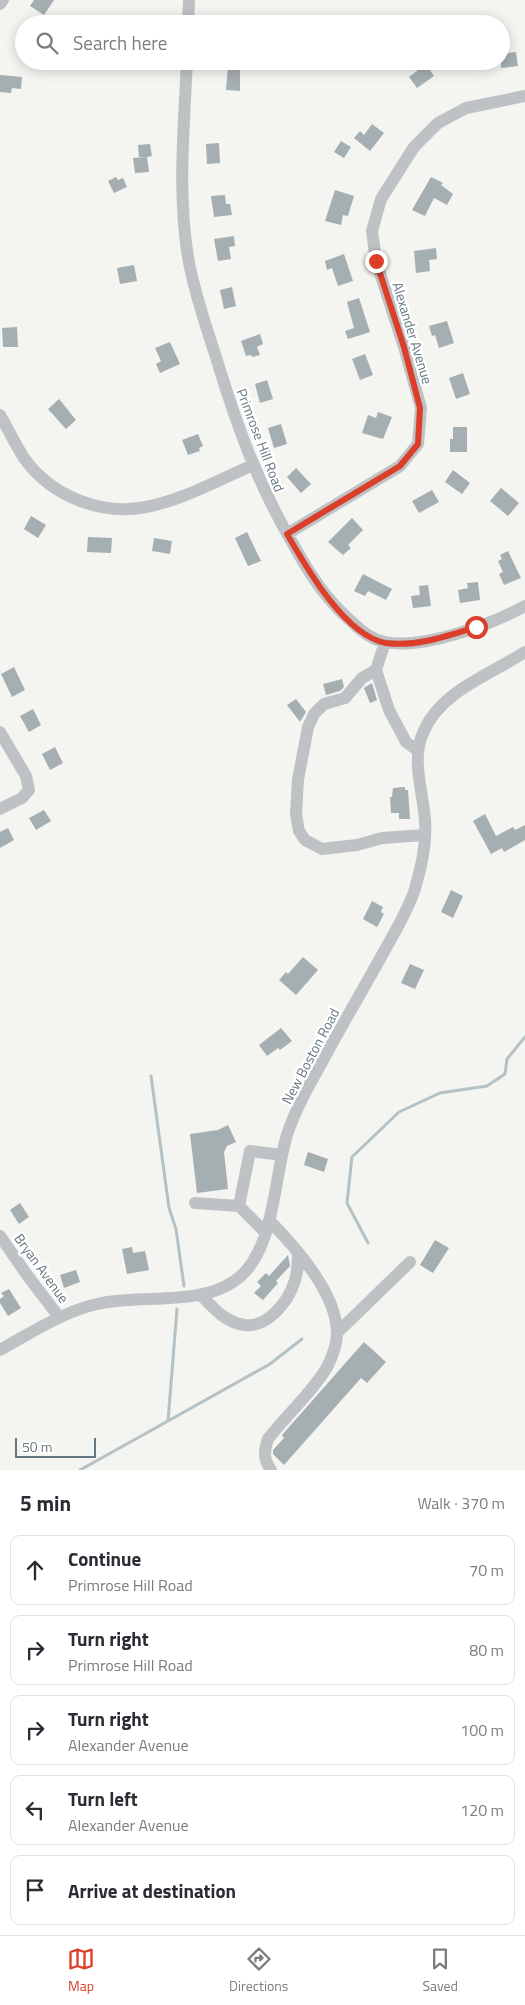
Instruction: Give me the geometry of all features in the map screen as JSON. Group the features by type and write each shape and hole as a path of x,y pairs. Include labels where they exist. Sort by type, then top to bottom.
{"street":[{"path":"0,4 3,0"},
{"path":"188,15 189,0"},
{"name":"Primrose Hill Road","path":"187,70 183,212 189,263 230,404 253,465 266,496 312,577 328,599 360,630 371,637 385,642 404,643 436,639 476,627 525,606"},
{"name":"Alexander Avenue","path":"287,534 400,466 418,444 420,408 404,347 376,261 372,231 381,199 414,147 438,123 466,108 525,96"},
{"path":"0,415 25,459 38,474 69,496 87,504 106,508 126,509 164,502 253,465"},
{"path":"385,642 376,670 389,710 406,742 418,750"},
{"name":"New Boston Road","path":"0,1350 60,1318 98,1304 201,1295 215,1291 241,1276 250,1265 258,1251 267,1226 282,1155 301,1102 392,938 413,895 424,853 425,821 418,773 418,750 423,732 433,715 446,700 525,652"},
{"path":"376,670 362,678 345,698 324,704 314,714 308,727 298,780 296,814 299,831 305,840 322,849 357,845 382,838 425,835"},
{"path":"0,732 26,776 29,790 22,798 0,808"},
{"path":"239,1206 250,1151 282,1155"},
{"path":"195,1203 239,1206 267,1226 298,1252 324,1291 335,1314 337,1333 334,1351 323,1374 268,1439 264,1452 266,1464 271,1470"},
{"name":"Bryan Avenue","path":"0,1236 26,1275 60,1318"},
{"path":"201,1295 215,1310 231,1321 246,1325 259,1324 273,1314 285,1300 294,1283 298,1267 298,1252"},
{"path":"337,1333 410,1262"}],"building":[{"path":"34,0 54,0 44,15 30,6"},
{"path":"516,52 518,66 510,67 510,53"},
{"path":"228,70 240,70 240,91 226,90"},
{"path":"418,70 430,70 434,76 417,88 409,77"},
{"path":"0,75 22,77 21,89 12,88 11,93 0,92"},
{"path":"372,124 384,133 370,151 354,138 360,131 364,135"},
{"path":"341,141 351,147 344,158 334,152"},
{"path":"219,143 220,163 207,164 206,144"},
{"path":"150,144 152,156 139,157 138,145"},
{"path":"147,157 149,172 135,173 133,158"},
{"path":"116,177 118,180 123,178 127,187 114,193 108,181"},
{"path":"431,177 443,183 441,185 453,194 447,205 434,198 425,216 412,210"},
{"path":"335,190 354,196 348,216 343,215 341,225 325,221"},
{"path":"225,195 226,204 230,204 232,215 214,217 211,196"},
{"path":"234,236 235,246 229,247 231,259 218,261 214,239"},
{"path":"436,248 437,259 429,260 430,271 416,273 414,251"},
{"path":"344,254 353,281 338,286 332,268 327,270 325,261"},
{"path":"134,265 137,281 120,284 117,268"},
{"path":"232,287 236,306 224,309 220,290"},
{"path":"359,298 370,332 348,339 345,331 354,328 347,302"},
{"path":"447,321 454,343 439,348 435,335 432,336 429,326"},
{"path":"17,327 18,347 3,347 2,328"},
{"path":"260,334 263,344 257,347 260,355 246,356 241,341"},
{"path":"170,342 180,364 160,373 156,364 161,361 155,348"},
{"path":"365,354 373,375 360,380 352,359"},
{"path":"463,373 470,394 456,399 449,378"},
{"path":"267,380 273,399 260,403 255,384"},
{"path":"59,399 76,420 66,429 48,409"},
{"path":"378,412 392,417 383,439 362,433 368,415 376,418"},
{"path":"281,424 287,444 274,448 268,428"},
{"path":"453,427 467,427 467,452 450,452 450,439 453,439"},
{"path":"198,434 203,446 199,448 200,451 188,455 182,440"},
{"path":"296,468 311,484 301,493 287,477"},
{"path":"453,470 470,483 462,494 445,482"},
{"path":"501,488 519,503 508,516 490,501"},
{"path":"432,490 439,502 419,513 412,501"},
{"path":"31,516 46,525 38,538 24,529"},
{"path":"352,518 363,530 348,545 351,548 343,555 328,542"},
{"path":"247,532 261,561 248,566 235,538"},
{"path":"88,537 112,538 111,553 87,552"},
{"path":"154,538 172,541 170,554 152,551"},
{"path":"508,551 521,578 504,585 499,574 503,572 498,561 502,559 500,555"},
{"path":"363,574 392,589 386,600 368,591 365,596 354,591"},
{"path":"478,582 480,600 460,603 458,590 468,588 467,583"},
{"path":"428,585 431,606 413,608 411,596 420,595 419,586"},
{"path":"14,667 25,690 12,697 1,674"},
{"path":"342,679 344,687 340,691 326,695 323,684"},
{"path":"372,683 377,700 370,703 364,688"},
{"path":"296,699 306,712 300,722 287,705"},
{"path":"33,709 41,725 29,732 20,716"},
{"path":"55,747 63,763 50,770 42,754"},
{"path":"405,787 405,790 408,790 410,819 399,819 399,813 391,813 390,797 392,797 393,788"},
{"path":"44,810 51,821 36,830 29,818"},
{"path":"485,814 496,836 513,827 515,830 525,825 525,840 504,852 502,848 491,854 473,821"},
{"path":"8,828 14,840 0,848 0,832"},
{"path":"451,890 463,896 453,918 441,912"},
{"path":"372,901 383,907 381,912 384,914 377,927 363,919"},
{"path":"303,957 318,970 296,995 279,980 286,972 288,974"},
{"path":"410,964 424,970 415,989 401,983"},
{"path":"281,1028 292,1041 280,1050 278,1048 267,1056 259,1045"},
{"path":"228,1125 236,1142 227,1146 224,1152 228,1189 197,1193 190,1134 218,1130"},
{"path":"308,1152 328,1159 324,1172 304,1165"},
{"path":"20,1203 29,1217 19,1224 10,1210"},
{"path":"435,1240 449,1248 433,1273 420,1265"},
{"path":"132,1247 133,1253 145,1251 149,1270 127,1274 122,1249"},
{"path":"288,1255 290,1266 276,1281 278,1283 263,1300 254,1293 261,1286 257,1282 266,1273 269,1276"},
{"path":"76,1270 80,1282 64,1288 60,1275"},
{"path":"9,1289 21,1308 8,1316 0,1303 0,1299 4,1296 1,1293"},
{"path":"364,1342 386,1362 367,1383 361,1378 284,1465 273,1454 273,1450 284,1438 282,1435"}],"waterway":[{"path":"368,1243 347,1203 352,1157 399,1112 440,1093 487,1086 505,1074 507,1059 525,1037"},
{"path":"151,1076 169,1208 176,1229 184,1286"},
{"path":"80,1470 168,1421 177,1309"},
{"path":"168,1421 270,1364 302,1339"}],"route":[{"path":"376,261 388,303 404,347 420,408 418,444 400,466 287,534 312,577 328,599 360,630 371,637 385,642 404,643 436,639 476,627"}]}
